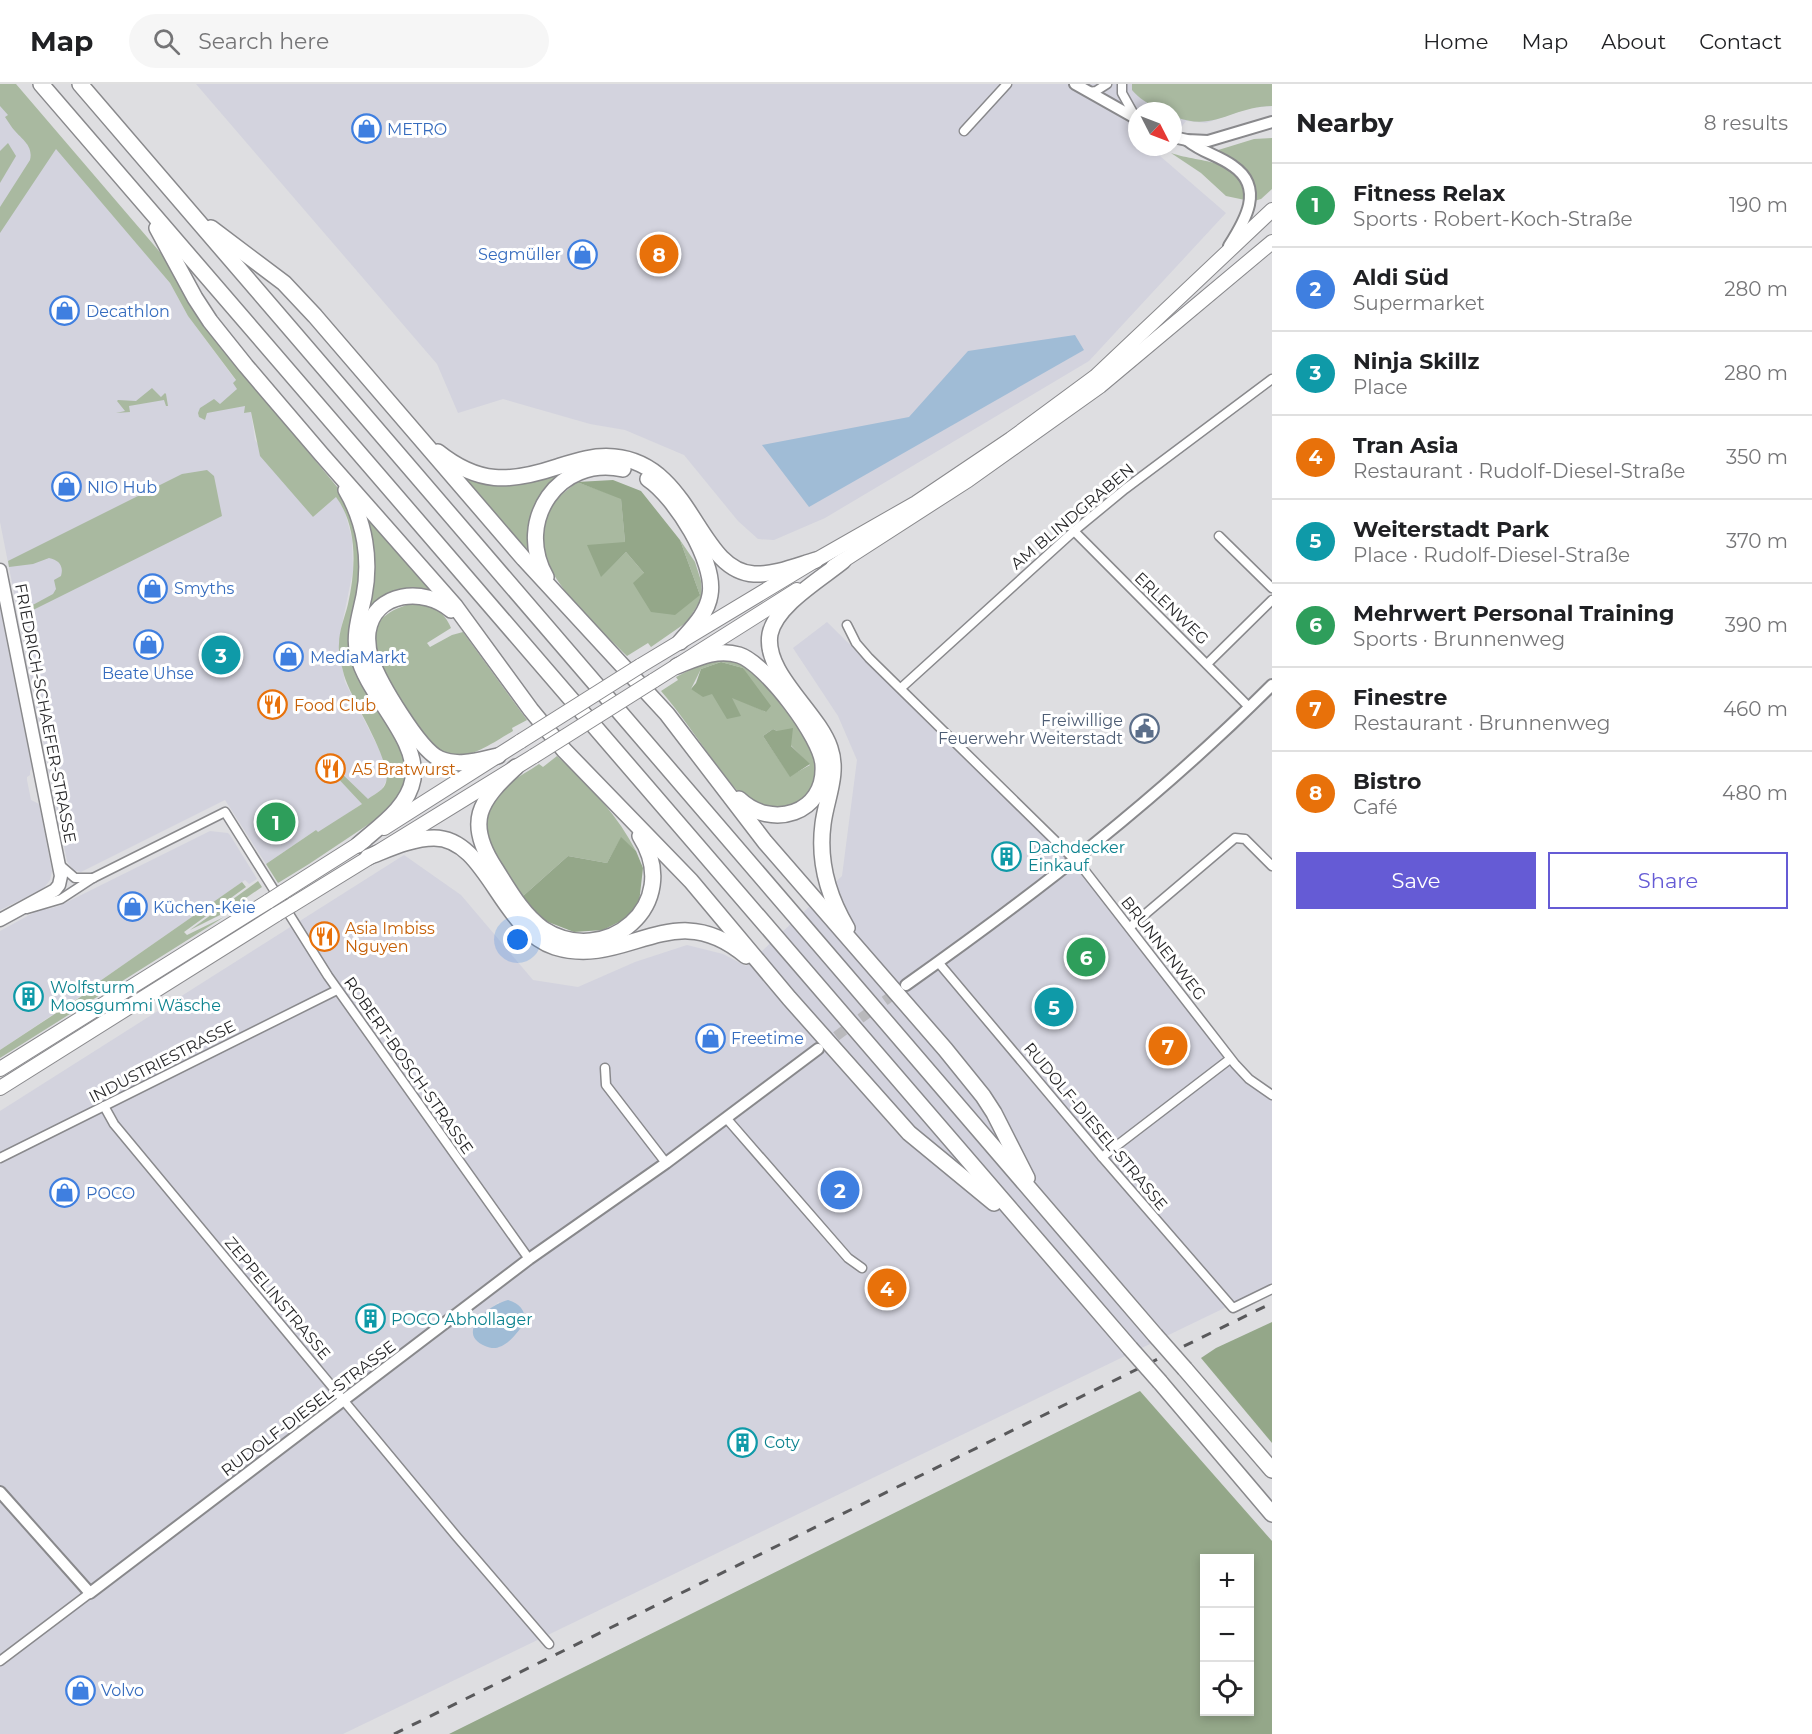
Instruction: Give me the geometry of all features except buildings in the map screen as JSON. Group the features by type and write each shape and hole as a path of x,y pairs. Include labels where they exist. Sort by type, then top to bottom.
{"highway":[{"path":"41,84 1272,1514"},
{"path":"80,84 1272,1470"},
{"path":"146,206 210,321 322,455 455,606 564,750 691,881 789,998 909,1133 1029,1233"},
{"path":"193,215 284,283 555,593 667,714 765,842 983,1096 1040,1202"},
{"path":"408,427 448,459 487,477 511,479 537,474 595,456 616,457 638,462 657,473 673,488 717,554 735,568 754,574 769,573 816,560"},
{"path":"322,455 353,504 364,538 367,578 357,637 358,656 365,674 404,741 413,763 412,782 407,796 389,818 358,844"},
{"path":"555,593 543,572 536,547 535,529 540,509 553,490 565,479 580,471 614,466 633,471 651,481 665,495 699,547 708,568 710,597 700,618 680,642"},
{"path":"843,561 782,611 772,628 770,645 778,669 819,727 831,750 833,775 823,824 821,847 824,872 838,912 876,970"},
{"path":"484,647 450,609 437,600 423,596 407,595 390,601 376,614 368,631 369,652 375,668 412,732 424,748 441,759 458,764 498,756"},
{"path":"677,666 717,652 740,655 756,664 768,676 815,739 821,753 823,775 815,795 808,803 792,813 776,816 759,813 744,805 706,765"},
{"path":"516,767 483,802 478,817 482,844 490,861 525,913 541,927 560,937 582,940 611,936 620,932 639,916 649,901 653,874 650,855 619,806"},
{"path":"368,856 405,843 434,838 458,844 480,867 519,922 533,935 550,945 566,950 596,951 660,932 672,930 699,932 736,947 789,998"}],"main road":[{"path":"0,1069 640,666 941,487 1095,377 1272,210"},
{"path":"0,1088 368,856 534,756 968,480 1100,386 1272,242"},
{"name":"FRIEDRICH-SCHAEFER-STRASSE","path":"0,570 59,863"},
{"path":"0,920 55,890 60,881 59,863"}],"street":[{"path":"964,131 1007,84"},
{"path":"1075,84 1128,114"},
{"path":"1089,92 1096,92 1107,84"},
{"path":"1122,84 1122,93 1128,103"},
{"path":"1182,140 1208,141 1272,122"},
{"path":"1250,129 1272,130"},
{"path":"1187,141 1203,152 1233,165 1247,182 1250,198 1248,211 1225,252"},
{"name":"AM BLINDGRABEN","path":"901,688 1074,531 1125,489 1272,379"},
{"name":"ERLENWEG","path":"1074,531 1249,707"},
{"path":"1219,536 1272,588"},
{"path":"1207,664 1272,600"},
{"name":"BRUNNENWEG","path":"847,625 862,650 1075,860 1130,927 1230,1059 1249,1079 1272,1095"},
{"path":"906,985 1075,860 1177,775 1272,685"},
{"name":"ROBERT-BOSCH-STRASSE","path":"93,878 225,812 337,990 529,1259"},
{"path":"1130,927 1235,838 1245,839 1272,866"},
{"path":"59,863 72,877 93,878"},
{"path":"18,911 61,899 93,878"},
{"name":"RUDOLF-DIESEL-STRASSE","path":"938,962 1233,1308 1272,1289"},
{"name":"INDUSTRIESTRASSE","path":"0,1158 337,990"},
{"name":"RUDOLF-DIESEL-STRASSE","path":"0,1661 529,1259 727,1119 818,1049"},
{"path":"1102,1157 1230,1059"},
{"path":"605,1068 606,1086 666,1163"},
{"name":"ZEPPELINSTRASSE","path":"104,1106 114,1124 549,1644"},
{"path":"727,1119 848,1258 862,1268"},
{"path":"0,1492 90,1593"}],"shaded area":[{"path":"196,84 1272,84 1272,106 1250,108 1206,123 1186,121 1182,126 1182,102 1128,102 1128,156 1160,156 1226,213 1089,361 825,518 774,540 758,539 738,521 684,455 625,430 590,424 503,399 458,413 437,364"},
{"path":"0,86 56,148 170,283 188,316 251,401 245,413 251,412 255,440 313,517 337,496 345,512 352,539 353,571 339,649 345,682 384,759 387,779 382,789 368,800 318,833 316,830 266,864 225,800 81,872 73,870 67,861 0,522"},
{"path":"0,608 32,769 27,780 31,800 39,804 52,871 50,880 43,889 0,910"},
{"path":"827,622 1084,875 1226,1059 1272,1096 1272,1285 343,1734 0,1734 0,1111 404,855 461,895 533,980 578,987 635,962 687,945 723,954 746,966 842,876 857,760 838,716 793,648","holes":["499,1302 499,1348 480,1317"]},
{"path":"210,831 230,835 257,879 249,884 245,880 100,981 84,989 82,995 0,1050 0,931 44,907 48,909 59,906"}],"green space":[{"path":"0,84 16,84 165,258 242,372 345,498 360,540 359,676 403,755 407,772 404,790 387,812 278,883 266,864 316,830 318,832 362,804 333,773 337,769 368,799 385,785 387,775 378,747 347,683 339,654 340,634 348,604 354,563 352,535 348,521 336,497 313,517 260,456 251,412 244,413 245,406 207,413 205,420 199,417 200,408 214,399 220,404 237,389 233,383 236,380 188,316 170,283 56,149 0,233 0,207 30,160 31,154 28,145 11,126 5,117 8,115 0,106"},
{"path":"1132,84 1272,84 1272,106 1259,107 1202,122 1189,121 1182,119 1182,102 1147,102 1132,90"},
{"path":"1272,138 1272,189 1261,199 1254,201 1253,190 1215,151 1254,139"},
{"path":"8,143 16,156 0,183 0,151"},
{"path":"1176,156 1207,161 1228,169 1242,186 1245,200 1226,196 1201,173"},
{"path":"152,388 161,397 166,394 168,406 164,400 129,406 130,412 116,413 125,411 118,400 136,401"},
{"path":"207,470 214,476 222,516 19,617 18,613 53,594 56,589 54,580 61,576 62,569 56,560 49,558 33,564 9,567 8,561 182,474"},
{"path":"558,472 559,476 530,526 528,552 463,477"},
{"path":"613,480 641,491 680,540 700,595 675,615 651,612 633,583 644,573 626,552 601,577 587,545 625,542 621,499 577,482"},
{"path":"577,482 621,498 625,542 601,576 626,552 644,573 700,595 680,540 695,562 701,581 702,598 687,622 651,647 648,643 627,656 568,595 546,558 541,539 545,514 557,499"},
{"path":"359,506 435,593 419,590 363,626"},
{"path":"413,603 441,613 451,628 427,643 430,647 452,635 463,632 527,720 493,743 462,756 443,753 427,741 404,707 386,674 374,645 373,636 382,618 400,607"},
{"path":"735,659 756,672 776,694 802,730 817,761 817,774 813,786 797,803 774,810 762,808 745,798 727,779 661,691 678,680 676,677 707,661","holes":["721,662 743,668 766,712 732,697 691,689 701,669","773,729 777,731 810,765 790,776 763,736"]},
{"path":"721,662 743,668 771,706 766,712 732,698 741,716 727,719 712,694 703,697 691,689 701,669"},
{"path":"793,728 791,746 810,764 790,777 763,736 773,729 777,731"},
{"path":"557,756 601,800 620,824 636,851 621,838 607,863 568,856 522,897 491,847 486,821 490,807 498,794 517,778 539,764 543,767"},
{"path":"621,837 636,851 643,868 639,903 625,919 603,930 574,932 543,920 522,897 568,856 607,863"},
{"path":"258,881 262,887 224,913 190,930"},
{"path":"242,882 246,887 184,932 187,935 224,917 0,1058 0,1050 82,996 84,989 100,981"},
{"path":"1272,1322 1272,1443 1201,1358 1216,1348"},
{"path":"1140,1391 1272,1541 1272,1734 449,1734"}],"water":[{"path":"1075,335 1084,350 809,507 762,445 909,417 968,351"},
{"path":"508,1300 521,1308 526,1321 507,1343 498,1348 485,1346 476,1340 473,1334 474,1327 492,1307"}],"tunnel":[{"path":"824,1045 901,989"}],"railway":[{"path":"394,1734 1272,1303"}],"place":[{"name":"METRO","path":"366,129"},
{"name":"Segmüller","path":"582,254"},
{"name":"Bistro","path":"659,254"},
{"name":"Decathlon","path":"65,311"},
{"name":"NIO Hub","path":"66,487"},
{"name":"Smyths","path":"153,588"},
{"name":"Beate Uhse","path":"148,645"},
{"name":"Ninja Skillz","path":"221,655"},
{"name":"MediaMarkt","path":"289,657"},
{"name":"Food Club","path":"273,705"},
{"name":"Freiwillige Feuerwehr Weiterstadt","path":"1144,729"},
{"name":"A5 Bratwurst","path":"331,769"},
{"name":"Fitness Relax","path":"276,822"},
{"name":"Dachdecker Einkauf","path":"1007,856"},
{"name":"Küchen-Keie","path":"132,907"},
{"name":"Asia Imbiss Nguyen","path":"324,937"},
{"name":"Mehrwert Personal Training","path":"1086,957"},
{"name":"Wolfsturm Moosgummi Wäsche","path":"29,996"},
{"name":"Weiterstadt Park","path":"1054,1007"},
{"name":"Freetime","path":"710,1038"},
{"name":"Finestre","path":"1168,1046"},
{"name":"Aldi Süd","path":"840,1190"},
{"name":"POCO","path":"65,1193"},
{"name":"Tran Asia","path":"887,1288"},
{"name":"POCO Abhollager","path":"370,1319"},
{"name":"Coty","path":"743,1442"},
{"name":"Volvo","path":"80,1690"}]}
